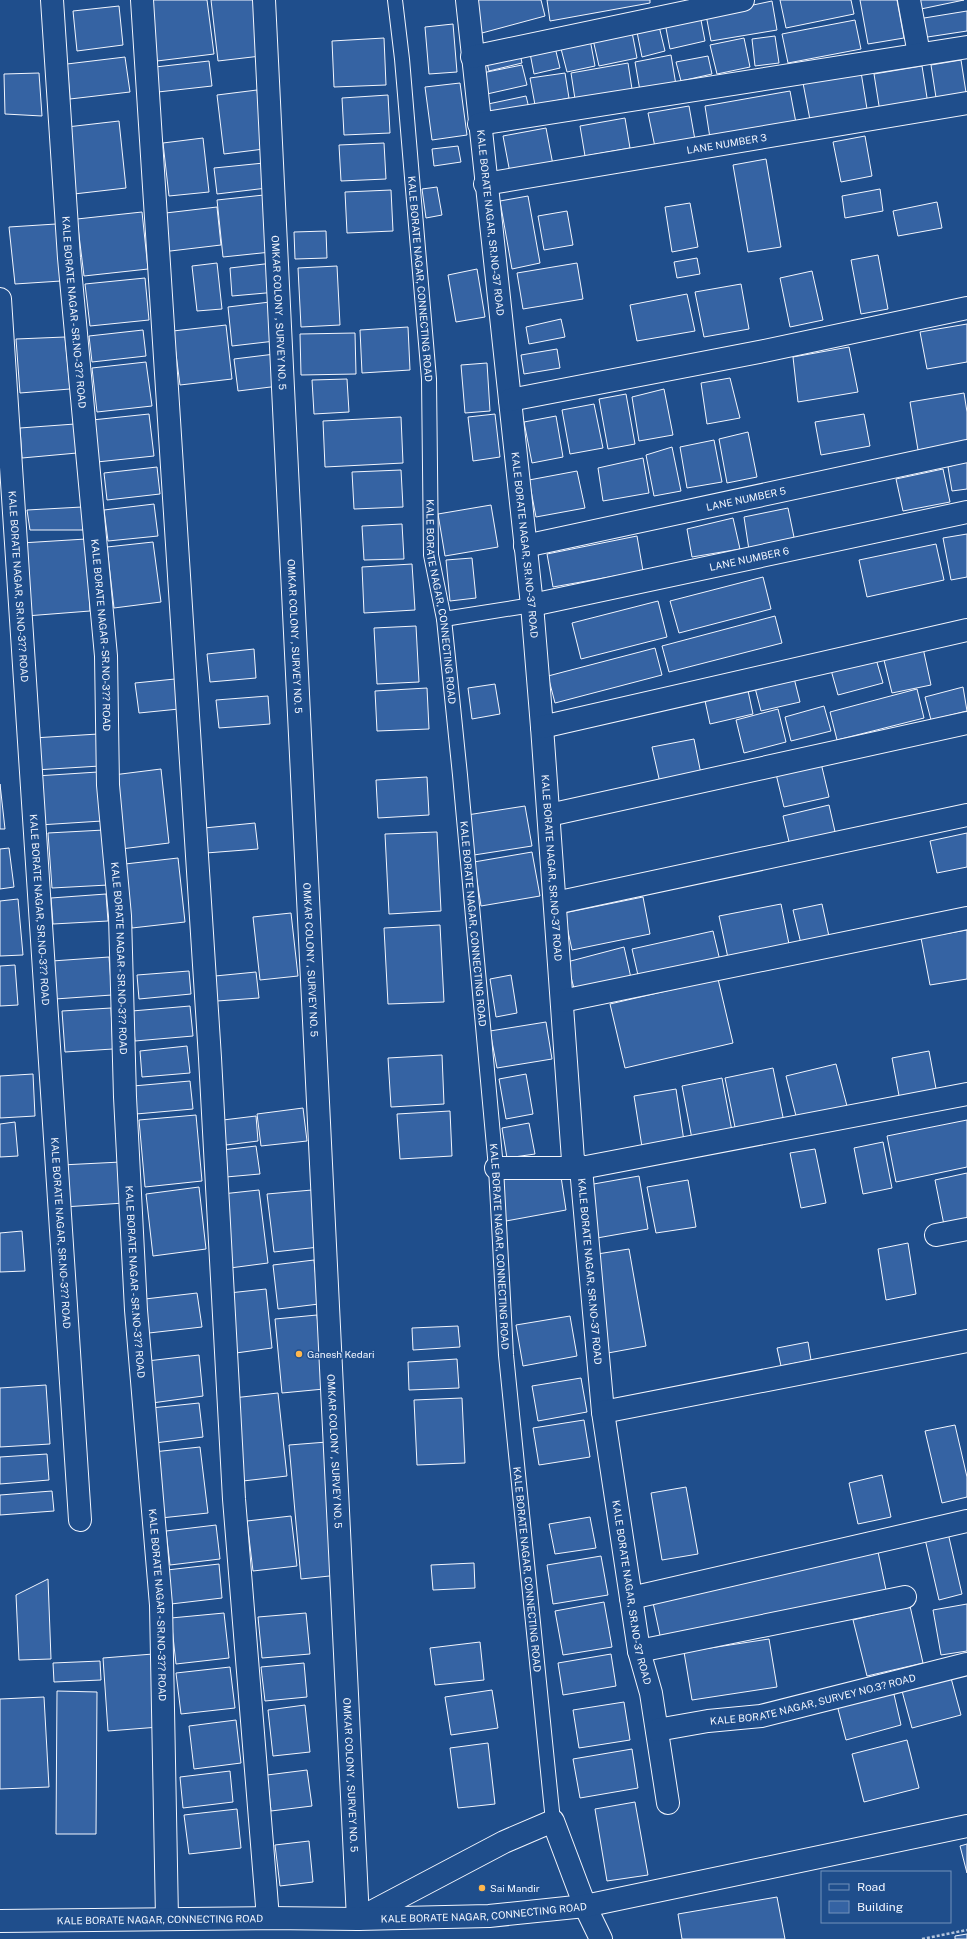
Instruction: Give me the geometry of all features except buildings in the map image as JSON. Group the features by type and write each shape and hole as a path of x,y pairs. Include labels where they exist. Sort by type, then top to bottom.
{"street":[{"name":"KALE BORATE NAGAR - SR.NO-3?? ROAD","path":"52,0 69,258 106,656 108,785 120,916 125,1097 136,1310 161,1605 167,1918"},
{"path":"142,0 210,1058 234,1499 268,1918"},
{"name":"OMKAR COLONY , SURVEY NO. 5","path":"264,0 358,1919"},
{"name":"KALE BORATE NAGAR, SR.NO-37 ROAD","path":"467,0 485,184 532,605 573,1160 581,1168 603,1412 639,1651 651,1693 668,1803"},
{"path":"472,56 743,0"},
{"path":"909,0 919,54"},
{"path":"479,124 967,47"},
{"name":"LANE NUMBER 3","path":"485,184 967,103"},
{"name":"KALE BORATE NAGAR, SR.NO-3?? ROAD","path":"0,299 80,1520"},
{"path":"510,400 764,351 967,308"},
{"name":"LANE NUMBER 5","path":"525,546 967,451"},
{"name":"LANE NUMBER 6","path":"532,605 967,512"},
{"path":"542,727 967,630"},
{"path":"548,815 967,723"},
{"path":"555,902 967,815"},
{"path":"562,1001 967,918"},
{"path":"496,1168 581,1168 967,1094"},
{"path":"936,1235 967,1229"},
{"path":"603,1412 967,1341"},
{"path":"631,1598 967,1521"},
{"path":"639,1651 906,1597"},
{"name":"KALE BORATE NAGAR, SURVEY NO.3? ROAD","path":"657,1730 761,1716 967,1664"},
{"name":"KALE BORATE NAGAR, CONNECTING ROAD","path":"0,1921 167,1918 358,1919 489,1916 585,1906 553,1821"},
{"path":"358,1919 504,1842 553,1821"},
{"path":"601,1939 585,1906 967,1826"}],"lane":[{"name":"KALE BORATE NAGAR, CONNECTING ROAD","path":"395,0 402,59 429,379 431,555 444,619 496,1168 506,1355 553,1821"},
{"path":"444,619 532,605"}],"path":[{"path":"922,1939 967,1930"}],"place":[{"name":"Ganesh Kedari","path":"299,1354"},
{"name":"Sai Mandir","path":"482,1888"}]}
